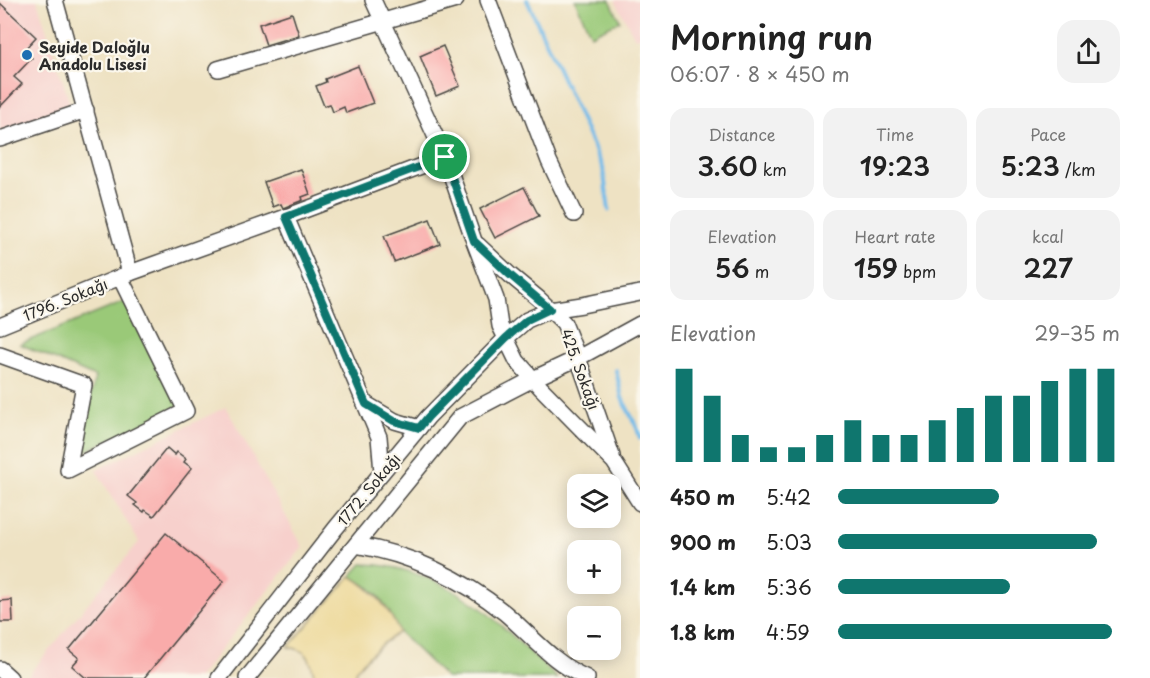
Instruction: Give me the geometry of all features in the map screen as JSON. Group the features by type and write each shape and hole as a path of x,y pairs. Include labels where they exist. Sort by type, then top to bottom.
{"street":[{"path":"0,355 84,384 68,470 186,411 125,275 86,110 55,0"},
{"name":"425. Sokağı","path":"373,0 445,157 496,299 500,326 517,361 614,462 640,503"},
{"path":"218,69 456,0"},
{"path":"488,0 549,161 574,214"},
{"path":"0,139 86,110"},
{"name":"1796. Sokağı","path":"0,326 125,275 445,157"},
{"path":"286,217 379,437 382,472"},
{"name":"425. Sokağı","path":"474,241 564,323 614,462"},
{"name":"1772. Sokağı","path":"219,678 335,529 428,417 506,338 527,320 550,309 640,293"},
{"name":"1772. Sokağı","path":"247,678 460,417 640,324"},
{"path":"366,404 394,421 419,428"},
{"path":"356,545 380,549 411,559 471,588 504,613 563,665 587,678"},
{"path":"0,669 10,678"}],"shaded area":[{"name":"Seyide Daloğlu Anadolu Lisesi","path":"0,0 37,0 72,110 0,133"},
{"path":"615,0 640,0 640,36 635,38"},
{"path":"226,407 303,547 198,678 26,678 139,542 96,470"}],"green space":[{"path":"575,0 610,0 620,21 591,35"},
{"path":"127,301 181,405 78,455 95,377 20,344"},
{"path":"362,564 409,572 455,591 492,617 557,678 446,678 399,632 378,596 351,576"}],"sand":[{"path":"351,576 380,600 391,615 399,632 360,665 355,671 356,678 315,678 305,653 288,647"}],"building":[{"path":"0,3 36,37 24,50 32,58 14,77 22,84 0,107"},
{"path":"292,13 299,35 266,45 259,24"},
{"path":"443,46 460,86 436,96 420,56"},
{"path":"358,66 373,103 346,113 344,107 333,112 330,104 324,106 316,86 326,82 325,79"},
{"path":"301,169 310,194 302,197 303,200 283,208 281,204 273,207 264,182"},
{"path":"524,187 539,216 495,238 480,209"},
{"path":"430,219 440,244 394,262 384,236"},
{"path":"167,448 175,455 177,452 186,459 184,462 192,468 154,516 145,510 144,512 128,496"},
{"path":"166,533 224,581 144,678 86,678 72,666 79,658 69,650"},
{"path":"12,600 13,622 0,622 0,601"}],"waterway":[{"path":"527,0 603,168 609,210"},
{"path":"616,370 622,398 640,438"}],"place":[{"name":"Seyide Daloğlu Anadolu Lisesi","path":"27,55"}],"route":[{"path":"445,157 474,241 550,309 527,320 506,338 419,428 394,421 366,404 286,217 445,157"}]}
